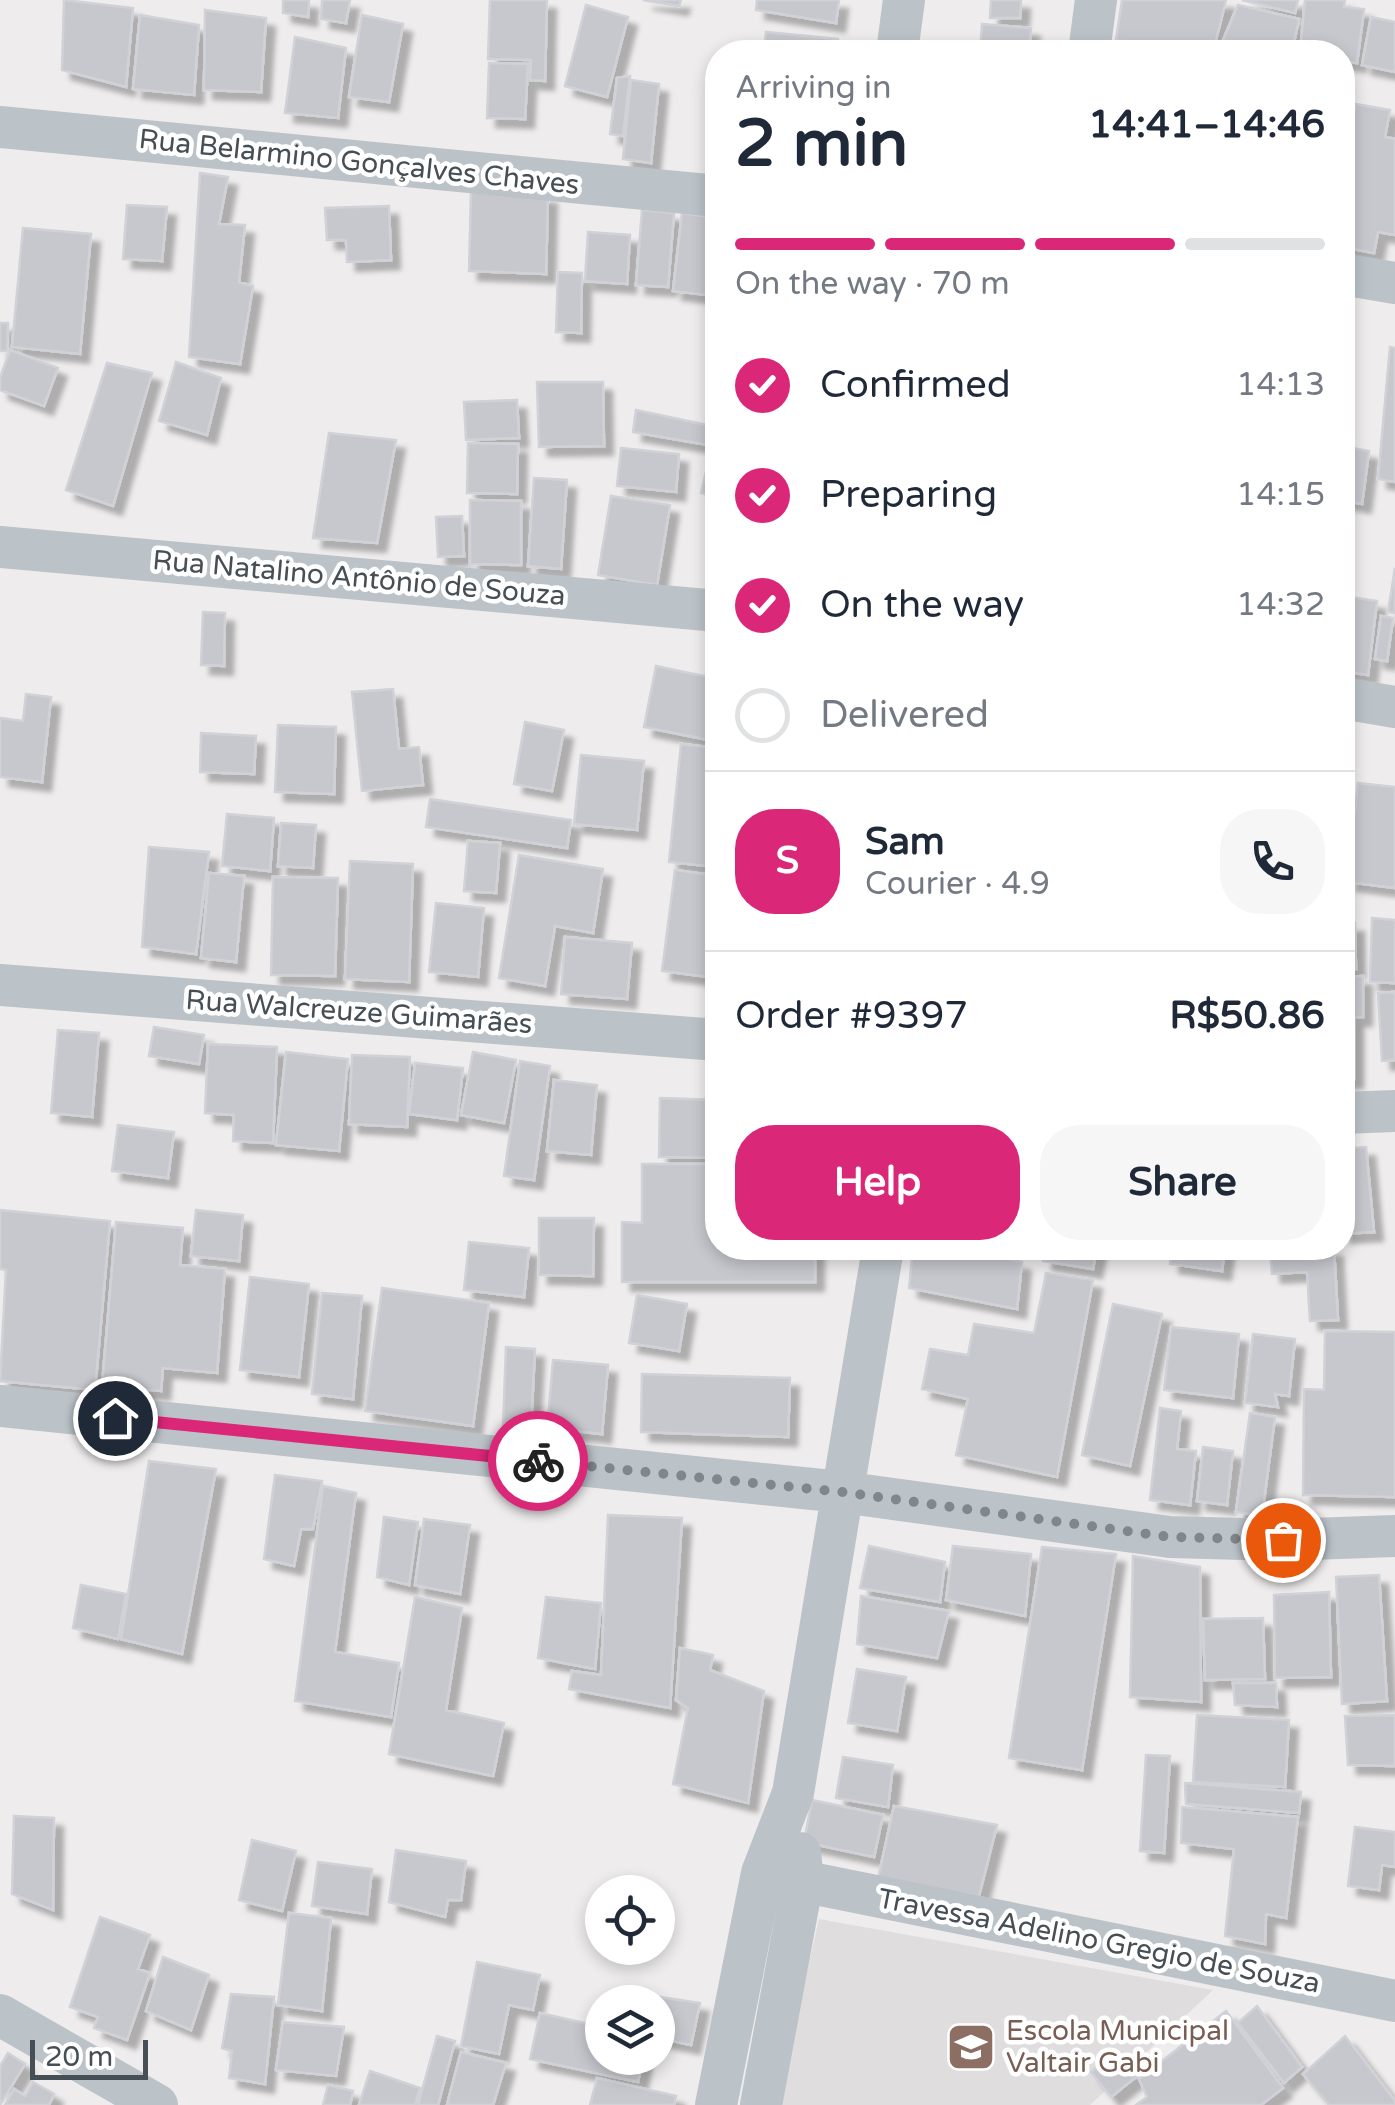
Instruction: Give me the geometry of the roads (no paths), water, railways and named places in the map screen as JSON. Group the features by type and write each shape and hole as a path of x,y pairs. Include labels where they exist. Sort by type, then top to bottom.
{"street":[{"path":"899,40 904,0"},
{"path":"1091,40 1096,0"},
{"name":"Rua Belarmino Gonçalves Chaves","path":"0,127 705,195"},
{"path":"1355,276 1395,283"},
{"name":"Rua Natalino Antônio de Souza","path":"0,547 705,610"},
{"path":"1355,700 1395,707"},
{"name":"Rua Walcreuze Guimarães","path":"0,985 705,1039"},
{"path":"1355,1113 1395,1111"},
{"path":"761,2105 793,1793 881,1260"},
{"path":"0,1406 842,1492 1170,1537 1283,1540 1395,1536"},
{"path":"716,2105 782,1877"},
{"name":"Travessa Adelino Gregio de Souza","path":"782,1877 1395,2001"},
{"path":"0,2014 157,2105"}],"place":[{"name":"Escola Municipal Valtair Gabi","path":"971,2047"}]}
